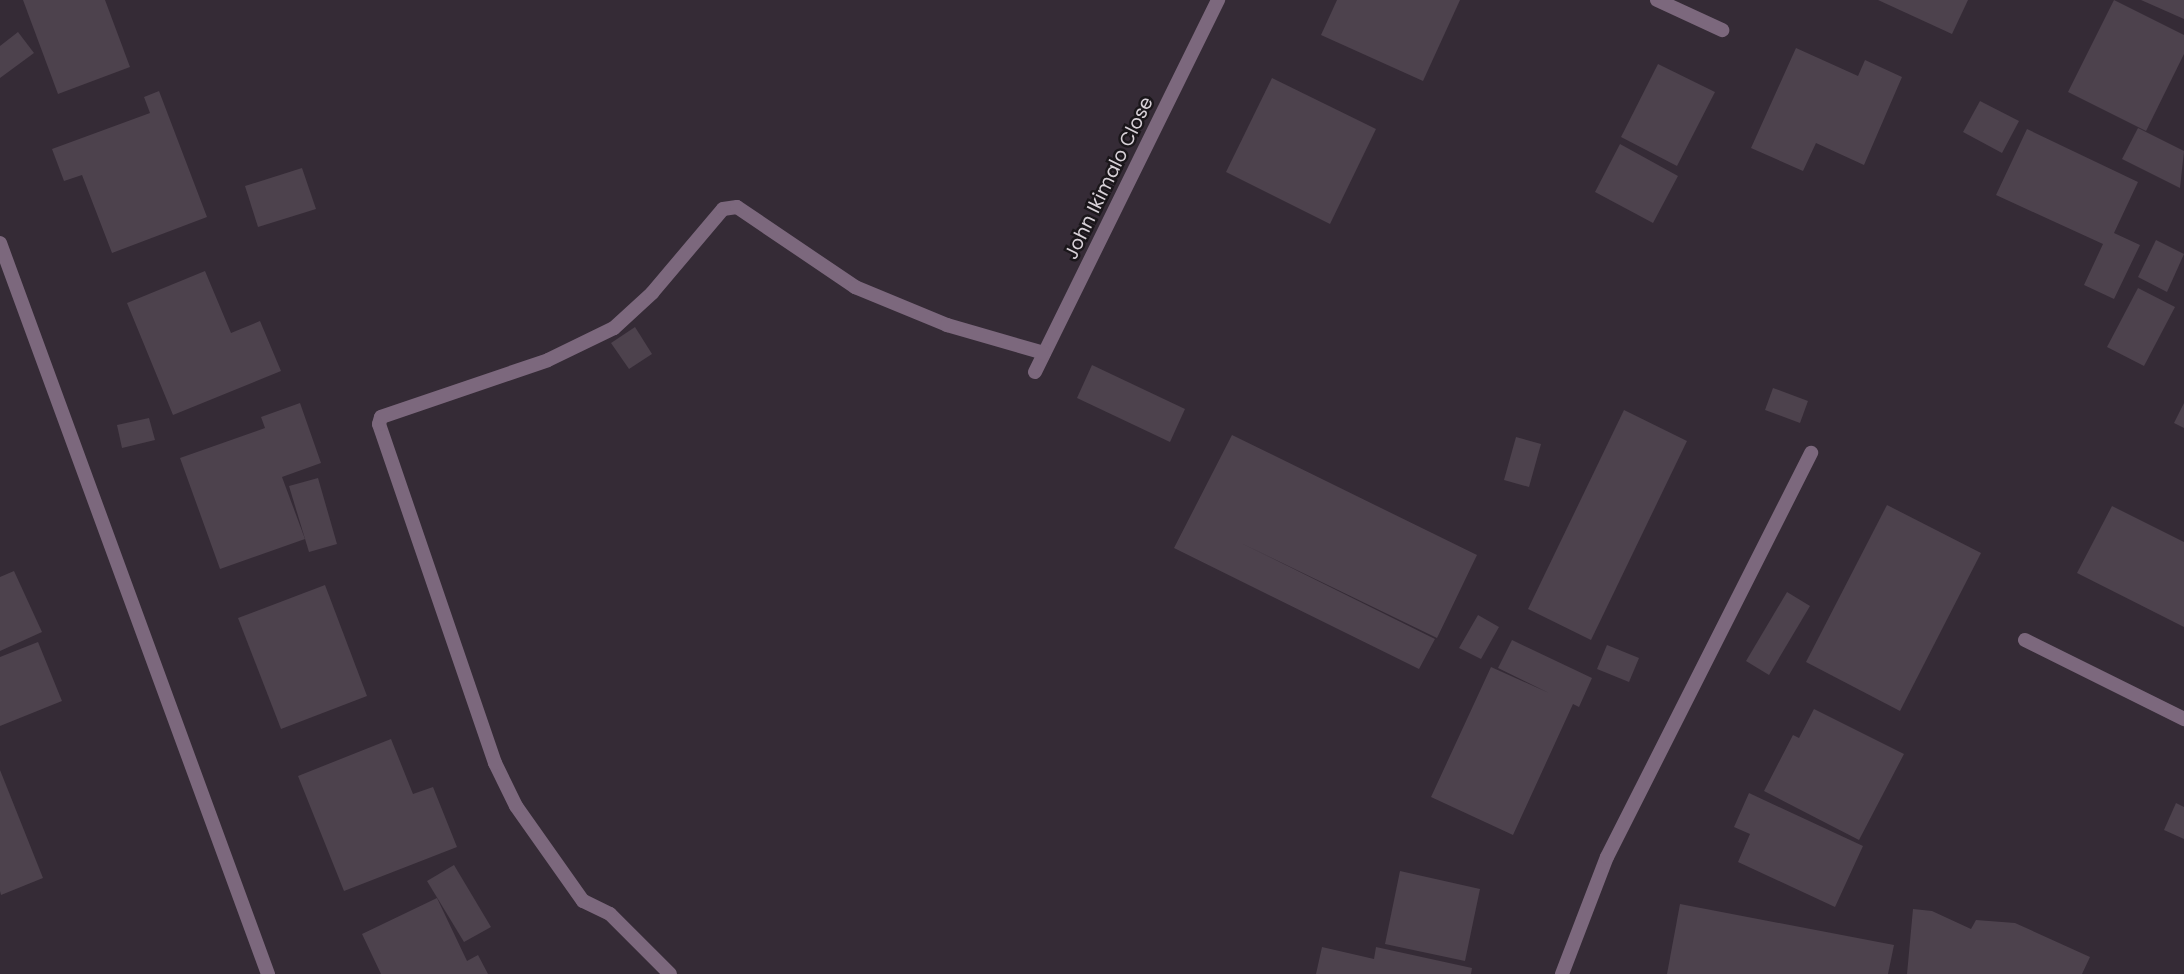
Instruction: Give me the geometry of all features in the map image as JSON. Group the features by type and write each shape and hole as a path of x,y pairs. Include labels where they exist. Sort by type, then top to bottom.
{"street":[{"name":"John Ikimalo Close","path":"1035,372 1218,0"},
{"path":"1657,0 1722,30"},
{"path":"670,974 610,914 583,901 516,807 495,763 379,424 381,417 548,360 614,328 652,293 723,209 737,207 855,287 947,324 1044,352"},
{"path":"0,243 268,974"},
{"path":"1562,974 1607,857 1811,453"},
{"path":"2025,640 2184,719"}],"building":[{"path":"23,0 105,0 130,67 58,94"},
{"path":"1337,0 1460,0 1423,81 1321,35"},
{"path":"1878,0 1968,0 1952,34"},
{"path":"2114,0 2184,35 2184,54 2146,131 2068,92"},
{"path":"2141,0 2184,0 2184,19"},
{"path":"18,32 34,53 0,78 0,46"},
{"path":"1796,48 1858,76 1865,60 1902,77 1864,165 1816,143 1803,171 1751,148"},
{"path":"1658,64 1715,92 1677,166 1621,137"},
{"path":"1272,78 1376,129 1330,224 1226,172"},
{"path":"159,91 207,217 112,253 82,175 64,181 52,149 150,113 144,97"},
{"path":"1980,101 2019,121 2002,153 1963,132"},
{"path":"2138,128 2184,151 2180,188 2122,159"},
{"path":"2027,129 2138,182 2114,233 2140,245 2114,299 2084,285 2103,244 1996,195"},
{"path":"1620,144 1678,176 1653,223 1595,192"},
{"path":"302,168 316,209 258,227 245,186"},
{"path":"2156,240 2184,254 2167,292 2138,277"},
{"path":"205,271 231,333 260,321 281,371 173,415 127,303"},
{"path":"2138,288 2175,307 2144,366 2107,347"},
{"path":"635,327 652,354 629,369 611,343"},
{"path":"1092,365 1185,409 1170,442 1077,398"},
{"path":"1773,388 1808,401 1800,423 1765,410"},
{"path":"300,403 321,463 282,477 305,539 220,569 180,458 265,428 261,417"},
{"path":"2184,403 2184,428 2174,423"},
{"path":"1624,410 1687,441 1591,640 1528,609"},
{"path":"149,418 155,440 122,448 117,425"},
{"path":"1232,435 1477,555 1437,638 1239,542 1435,639 1419,669 1174,548"},
{"path":"1516,437 1541,444 1529,487 1504,480"},
{"path":"318,478 337,544 309,552 289,486"},
{"path":"1887,505 1981,553 1900,711 1806,662"},
{"path":"2112,506 2184,542 2184,627 2077,573"},
{"path":"14,571 42,632 0,651 0,577"},
{"path":"325,585 367,696 281,729 238,618"},
{"path":"1787,592 1810,606 1769,675 1746,661"},
{"path":"1478,615 1499,627 1481,659 1459,648"},
{"path":"1512,640 1592,678 1579,707 1573,704 1513,835 1431,797 1491,667 1549,693 1498,668"},
{"path":"38,642 62,701 0,726 0,657"},
{"path":"1607,645 1639,658 1629,682 1597,669"},
{"path":"1814,709 1904,754 1859,840 1764,791 1793,735 1799,738"},
{"path":"391,739 413,794 433,787 457,847 344,891 298,776"},
{"path":"0,770 43,878 1,895 0,891"},
{"path":"1749,793 1863,846 1835,907 1738,862 1750,834 1734,827"},
{"path":"2176,803 2184,807 2184,839 2164,830"},
{"path":"454,865 491,927 464,942 427,881"},
{"path":"1400,871 1480,889 1465,961 1385,944"},
{"path":"437,898 467,961 478,955 488,974 381,974 362,934"},
{"path":"1680,904 1894,945 1888,974 1667,974"},
{"path":"1913,909 1932,911 1971,929 1976,920 2015,923 2090,957 2082,974 1907,974"},
{"path":"1322,947 1374,959 1376,947 1472,968 1471,974 1316,974"}]}
